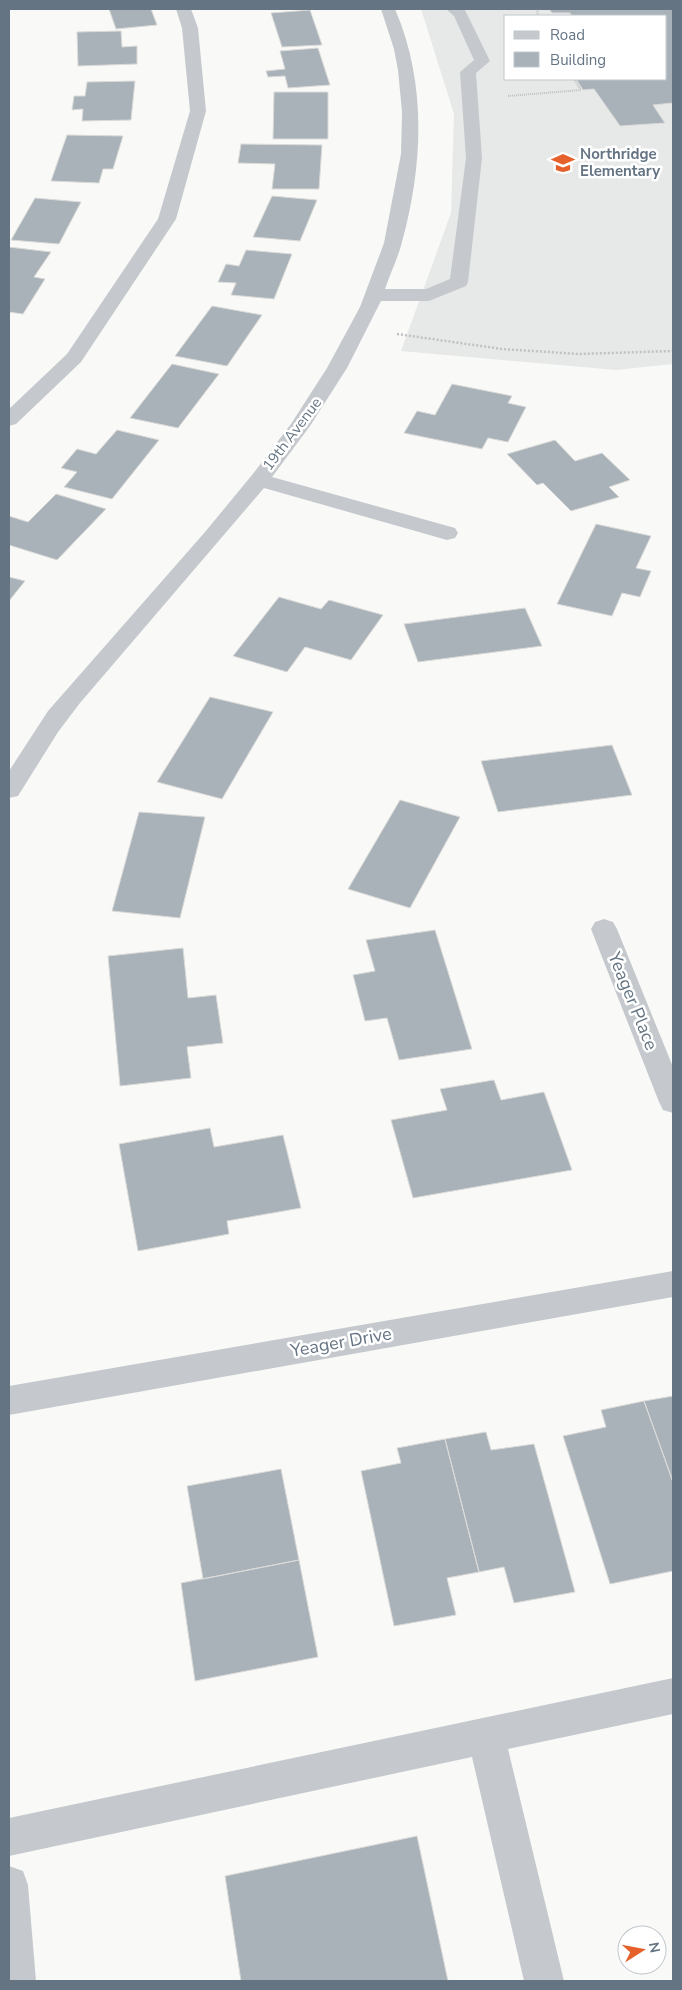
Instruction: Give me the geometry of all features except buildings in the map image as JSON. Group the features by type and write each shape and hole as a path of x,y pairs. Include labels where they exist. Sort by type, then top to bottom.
{"street":[{"path":"9,420 74,358 167,219 198,111 190,28 184,9"},
{"name":"19th Avenue","path":"9,790 57,717 258,480 327,388 375,295 403,208 412,144 409,85 398,31 388,9"},
{"path":"375,295 430,295 459,282 474,158 468,72 482,61 460,13 454,9"},
{"path":"258,480 447,533"},
{"name":"Yeager Place","path":"604,929 673,1102"},
{"name":"Yeager Drive","path":"9,1401 673,1284"},
{"path":"9,1837 673,1696"},
{"path":"486,1736 544,1981"},
{"path":"9,1885 16,1981"}],"path":[{"path":"504,96 581,90 575,80"},
{"path":"357,331 408,335 502,349 579,354 673,351"}],"shaded area":[{"name":"Northridge Elementary","path":"421,9 673,9 673,364 616,370 401,351 451,213 454,114"}],"place":[{"name":"Northridge Elementary","path":"563,163"}]}
